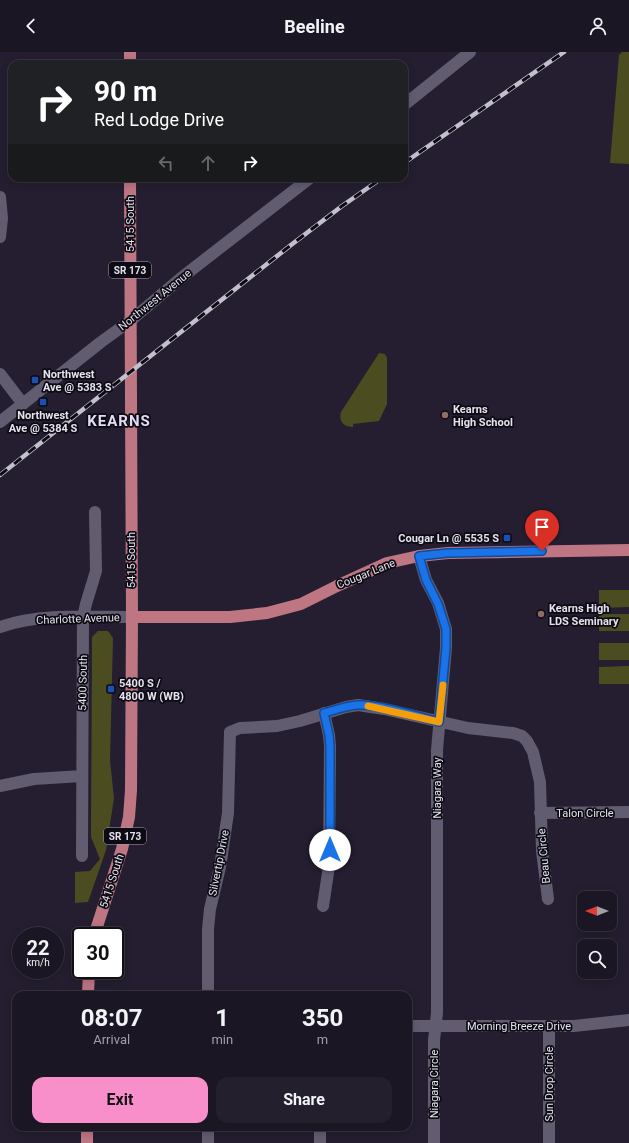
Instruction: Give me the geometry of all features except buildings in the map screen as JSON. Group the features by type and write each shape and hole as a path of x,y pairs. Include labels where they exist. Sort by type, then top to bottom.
{"main road":[{"name":"5415 South","path":"97,927 122,849 129,817 131,790 132,617 130,182"},
{"name":"Cougar Lane","path":"132,617 230,616 267,613 300,604 387,563 419,556 448,553 629,550"},
{"path":"88,991 89,979"},
{"path":"87,1131 87,1143"}],"street":[{"path":"408,102 470,52"},
{"name":"Northwest Avenue","path":"0,422 305,182"},
{"path":"0,197 2,218 0,237"},
{"path":"0,374 23,404"},
{"name":"5400 South","path":"82,856 83,617 96,571 95,512"},
{"name":"Niagara Way","path":"419,556 426,580 438,604 446,629 446,648 439,722 437,769 436,1026"},
{"name":"Charlotte Avenue","path":"0,627 42,619 132,617"},
{"name":"Beau Circle","path":"230,732 240,728 277,726 358,705 370,706 468,728 513,733 522,736 527,741 533,752 540,782 542,851 548,899"},
{"path":"323,906 329,866 330,768 329,735 324,713"},
{"name":"Silvertip Drive","path":"208,991 208,929 210,909 220,867 228,813 230,732"},
{"path":"0,786 34,780 82,776"},
{"name":"Talon Circle","path":"540,813 629,812"},
{"name":"Morning Breeze Drive","path":"412,1026 574,1026 629,1020"},
{"name":"Niagara Circle","path":"434,1143 434,1040 436,1026"},
{"name":"Sun Drop Circle","path":"549,1026 549,1143"},
{"path":"208,1131 208,1143"},
{"path":"320,1131 320,1143"}],"green space":[{"path":"622,52 629,52 629,164 610,163 619,55"},
{"path":"379,353 385,354 387,358 387,404 379,421 353,424 353,427 344,425 340,418 341,412"},
{"path":"599,590 629,590 629,607 599,608"},
{"path":"599,614 629,614 629,631 599,631"},
{"path":"98,631 108,631 113,638 110,760 114,798 106,850 88,902 75,903 75,872 90,871 100,859 91,837 92,637"},
{"path":"599,643 629,643 629,660 599,660"},
{"path":"629,666 629,684 599,684 599,667"}],"railway":[{"path":"408,160 564,52"},
{"path":"0,475 291,245 376,182"}],"slow traffic":[{"path":"368,706 439,722 443,685"}],"place":[{"name":"Northwest Ave @ 5383 S","path":"35,380"},
{"name":"Northwest Ave @ 5384 S","path":"43,402"},
{"name":"Kearns High School","path":"445,415"},
{"name":"Cougar Ln @ 5535 S","path":"507,538"},
{"name":"Kearns High LDS Seminary","path":"541,614"},
{"name":"5400 S / 4800 W (WB)","path":"111,689"}],"district":[{"name":"KEARNS","path":"119,421"}],"route":[{"path":"330,850 330,746 324,713 358,705 370,706 439,722 446,648 446,629 438,604 423,572 419,556 448,553 542,551"}]}
